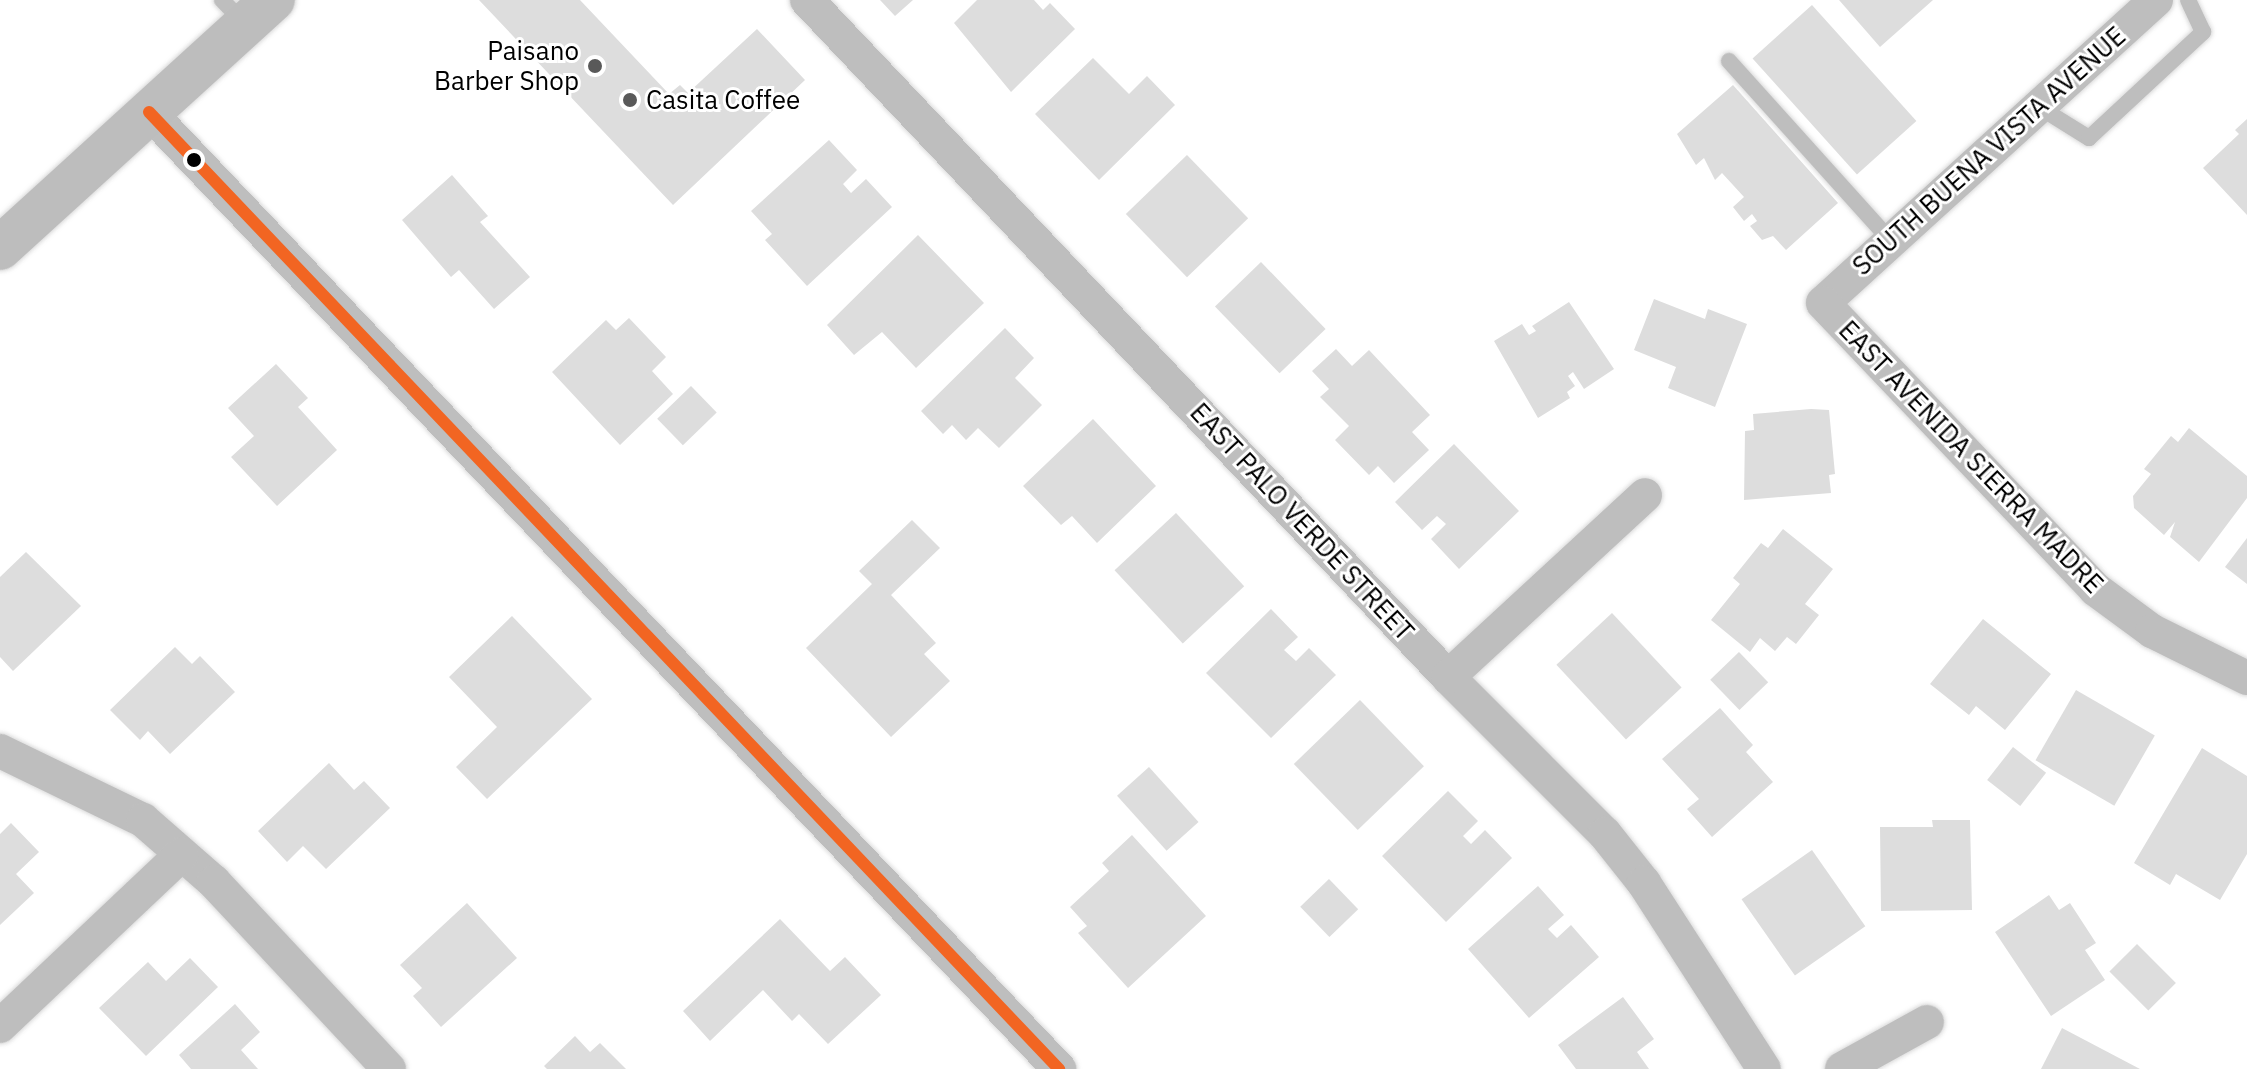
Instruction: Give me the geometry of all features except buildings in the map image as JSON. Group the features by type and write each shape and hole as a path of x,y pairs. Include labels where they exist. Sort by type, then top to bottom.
{"main road":[{"path":"0,248 149,112 247,8"}],"street":[{"name":"EAST PALO VERDE STREET","path":"807,0 1448,677 1605,834 1644,883 1764,1069"},
{"name":"SOUTH BUENA VISTA AVENUE","path":"1823,303 2156,0"},
{"path":"149,112 1059,1069"},
{"name":"EAST AVENIDA SIERRA MADRE","path":"1823,303 2095,589 2152,631 2247,678"},
{"path":"1448,677 1645,495"},
{"path":"0,751 143,820 182,854 389,1069"},
{"path":"0,1026 182,854"},
{"path":"1842,1069 1927,1022"}],"lane":[{"path":"2039,107 2089,138 2203,32 2188,0"},
{"path":"1729,61 1891,241"}],"transit line":[{"path":"149,112 1059,1069"}],"place":[{"name":"Paisano Barber Shop","path":"595,66"},
{"name":"Casita Coffee","path":"630,100"}]}
